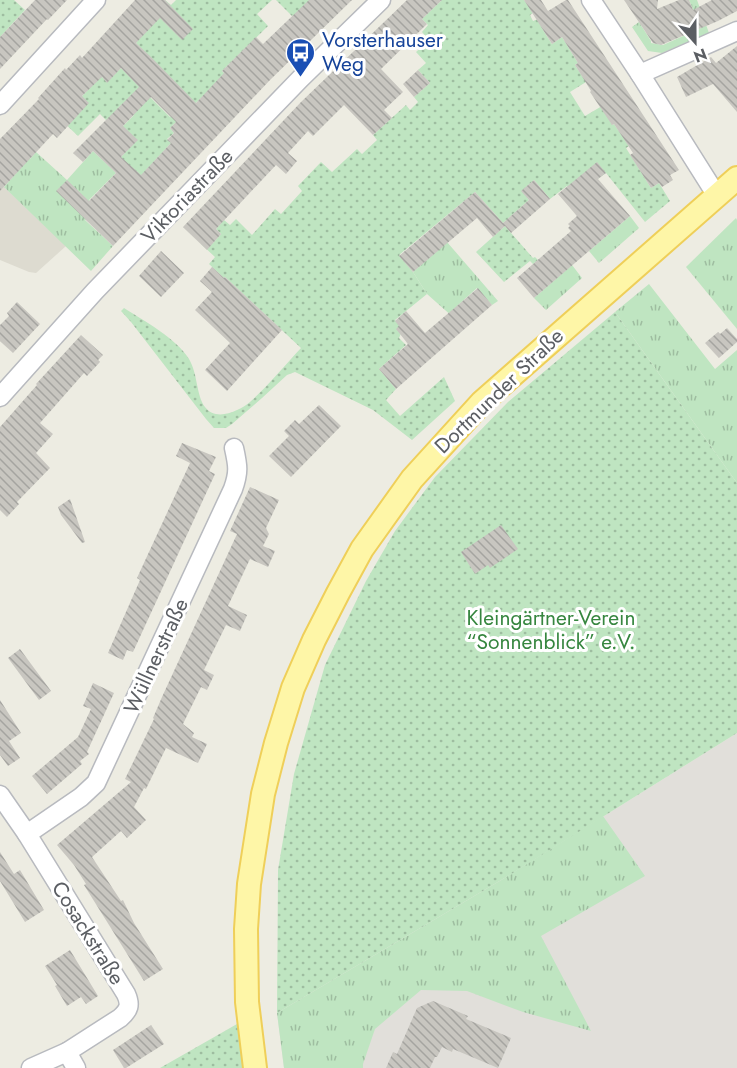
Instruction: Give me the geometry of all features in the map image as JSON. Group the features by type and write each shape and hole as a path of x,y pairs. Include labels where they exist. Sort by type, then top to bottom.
{"main road":[{"name":"Dortmunder Straße","path":"255,1068 247,1002 246,929 249,884 263,794 293,688 338,593 362,549 412,478 482,402 737,178"}],"street":[{"path":"0,105 96,0"},
{"name":"Viktoriastraße","path":"0,397 95,291 301,78 381,0"},
{"path":"591,0 717,196"},
{"path":"640,74 737,31"},
{"name":"Wüllnerstraße","path":"27,834 81,797 96,783 233,489 238,475 234,448"},
{"name":"Cosackstraße","path":"0,795 27,834 129,1001 129,1008 120,1018 66,1052"},
{"path":"31,1068 66,1052 76,1068"}],"shaded area":[{"path":"0,183 66,246 36,273 0,260"},
{"path":"737,733 737,1068 284,1068 277,1013 503,879"}],"green space":[{"path":"0,0 14,0 25,10 0,37"},
{"path":"165,0 171,5 176,0 272,0 257,14 268,26 222,71 228,77 203,96 170,128 174,133 167,139 171,143 146,170 142,179 121,157 137,140 109,123 100,114 78,136 60,119 87,91 98,73 107,82 121,68 170,117 190,98 136,43","holes":["122,104 134,115 123,126 112,115"]},
{"path":"276,0 320,0 292,16"},
{"path":"442,0 524,0 533,13 530,15 533,21 538,19 552,44 562,37 578,63 575,65 586,82 570,92 585,116 602,106 612,125 614,124 629,146 626,148 651,188 659,183 670,201 645,222 606,173 575,195 567,186 550,199 534,180 522,191 529,200 503,223 475,192 399,255 427,294 395,320 401,331 399,338 406,345 379,369 396,389 386,400 400,416 444,377 455,401 412,440 373,410 295,372 287,375 232,424 226,428 214,428 121,311 124,308 150,324 183,351 192,365 202,402 210,411 215,414 228,413 245,405 256,396 301,348 209,264 215,257 201,244 213,243 221,234 216,229 224,220 230,225 236,219 252,235 275,209 281,214 302,191 298,186 321,162 332,172 357,149 362,154 377,140 373,135 406,105 410,110 418,102 414,97 430,83 418,70 426,63 416,52 429,40 422,32 428,25 422,19"},
{"path":"689,0 697,0 709,33 662,53 648,51 632,27 639,22 651,43 663,45 701,28"},
{"path":"93,151 116,173 89,200 96,208 85,220 113,246 91,271 4,187 28,157 30,159 36,152 67,180"},
{"path":"630,216 639,228 599,263 589,251"},
{"path":"736,218 737,220 737,329 686,267"},
{"path":"505,226 533,258 538,260 533,264 530,261 504,282 476,252"},
{"path":"447,242 498,301 492,305 477,288 457,306 454,318 427,294 413,272"},
{"path":"572,265 582,278 546,310 534,298"},
{"path":"649,284 715,369 737,350 737,483 615,312"},
{"name":"Kleingärtner-Verein “Sonnenblick” e.V.","path":"615,312 737,483 737,733 503,879 277,1013 278,870 294,774 325,665 366,581 395,531 435,477 508,402"},
{"path":"603,816 645,876 541,936 591,1031 523,1012 467,991 421,990 375,1029 363,1068 284,1068 277,1013 503,879"},
{"path":"237,1024 247,1068 160,1068"}],"building":[{"path":"35,0 67,0 0,69 0,37"},
{"path":"135,0 165,0 193,29 182,40 160,18 136,43 196,103 224,73 222,71 256,37 263,44 309,0 352,0 270,80 113,246 56,191 67,180 89,201 116,173 93,151 83,162 73,153 139,87 121,68 107,83 102,77 82,96 89,103 57,138 53,134 0,191 0,139 65,68 66,70 80,55 82,58","holes":["151,97 176,122 170,128 174,133 167,140 171,143 141,175 121,157 138,140 123,126"]},
{"path":"407,0 442,0 422,19 427,24 381,69 403,92 384,110 392,118 373,135 344,105 313,136 308,131 288,153 297,161 286,174 276,165 216,229 221,234 207,250 183,227 301,102"},
{"path":"524,0 541,0 548,11 568,0 679,170 670,175 673,180 662,187 659,183 651,188 630,155 633,153 590,92 575,65 578,63 562,37 552,44"},
{"path":"624,0 658,0 657,9 679,0 689,0 693,10 712,0 737,0 737,11 661,45 653,43"},
{"path":"737,46 737,112 713,84 686,97 677,77 711,57 716,63"},
{"path":"418,70 430,83 414,97 403,84"},
{"path":"597,162 606,173 598,179 630,216 534,298 517,278 571,231 568,224 577,216 558,194"},
{"path":"534,180 550,199 511,233 505,226 493,237 477,218 413,272 399,256 475,192 503,223 529,200 521,191"},
{"path":"161,251 184,273 161,297 139,276"},
{"path":"212,267 282,330 227,391 205,370 230,343 195,310 212,292 200,281"},
{"path":"478,288 492,305 396,389 379,369 408,344 396,329 399,326 395,321 406,311 425,333"},
{"path":"17,302 40,324 13,353 0,341 0,325 9,316 7,313"},
{"path":"727,328 737,342 719,358 705,343"},
{"path":"81,335 103,355 98,360 100,362 87,376 84,373 40,423 53,434 36,453 50,468 17,502 19,504 7,517 0,510 0,427"},
{"path":"319,405 341,426 291,477 269,456 289,436 284,431 295,420 299,424"},
{"path":"182,443 216,457 209,471 215,474 133,652 127,650 123,660 108,653 140,580 137,578 190,463 176,456"},
{"path":"250,487 279,500 266,528 269,534 263,546 275,551 268,567 250,559 228,606 247,615 240,631 226,625 204,670 214,675 207,690 201,687 183,724 194,733 192,737 207,744 198,763 166,748 146,789 144,788 134,807 146,820 127,838 121,831 92,857 121,901 123,900 134,923 163,969 144,981 74,865 57,845 131,782 125,779 237,534 230,531"},
{"path":"70,499 85,542 82,543 61,515 58,507"},
{"path":"501,525 518,549 490,568 488,565 475,574 461,552"},
{"path":"20,649 51,691 39,700 8,658"},
{"path":"93,683 114,693 87,752 89,754 80,761 82,764 47,794 32,776 78,737 91,709 83,706"},
{"path":"0,700 21,733 9,741 20,758 8,766 0,755"},
{"path":"0,852 14,874 20,870 44,910 25,922 0,881"},
{"path":"70,950 98,996 86,1004 81,997 67,1006 45,966"},
{"path":"433,1001 468,1016 466,1019 511,1038 498,1068 453,1049 452,1052 442,1047 430,1068 386,1068 393,1052 397,1054 417,1008"},
{"path":"151,1025 164,1044 124,1068 113,1050"}],"place":[{"name":"Vorsterhauser Weg","path":"301,78"}]}
